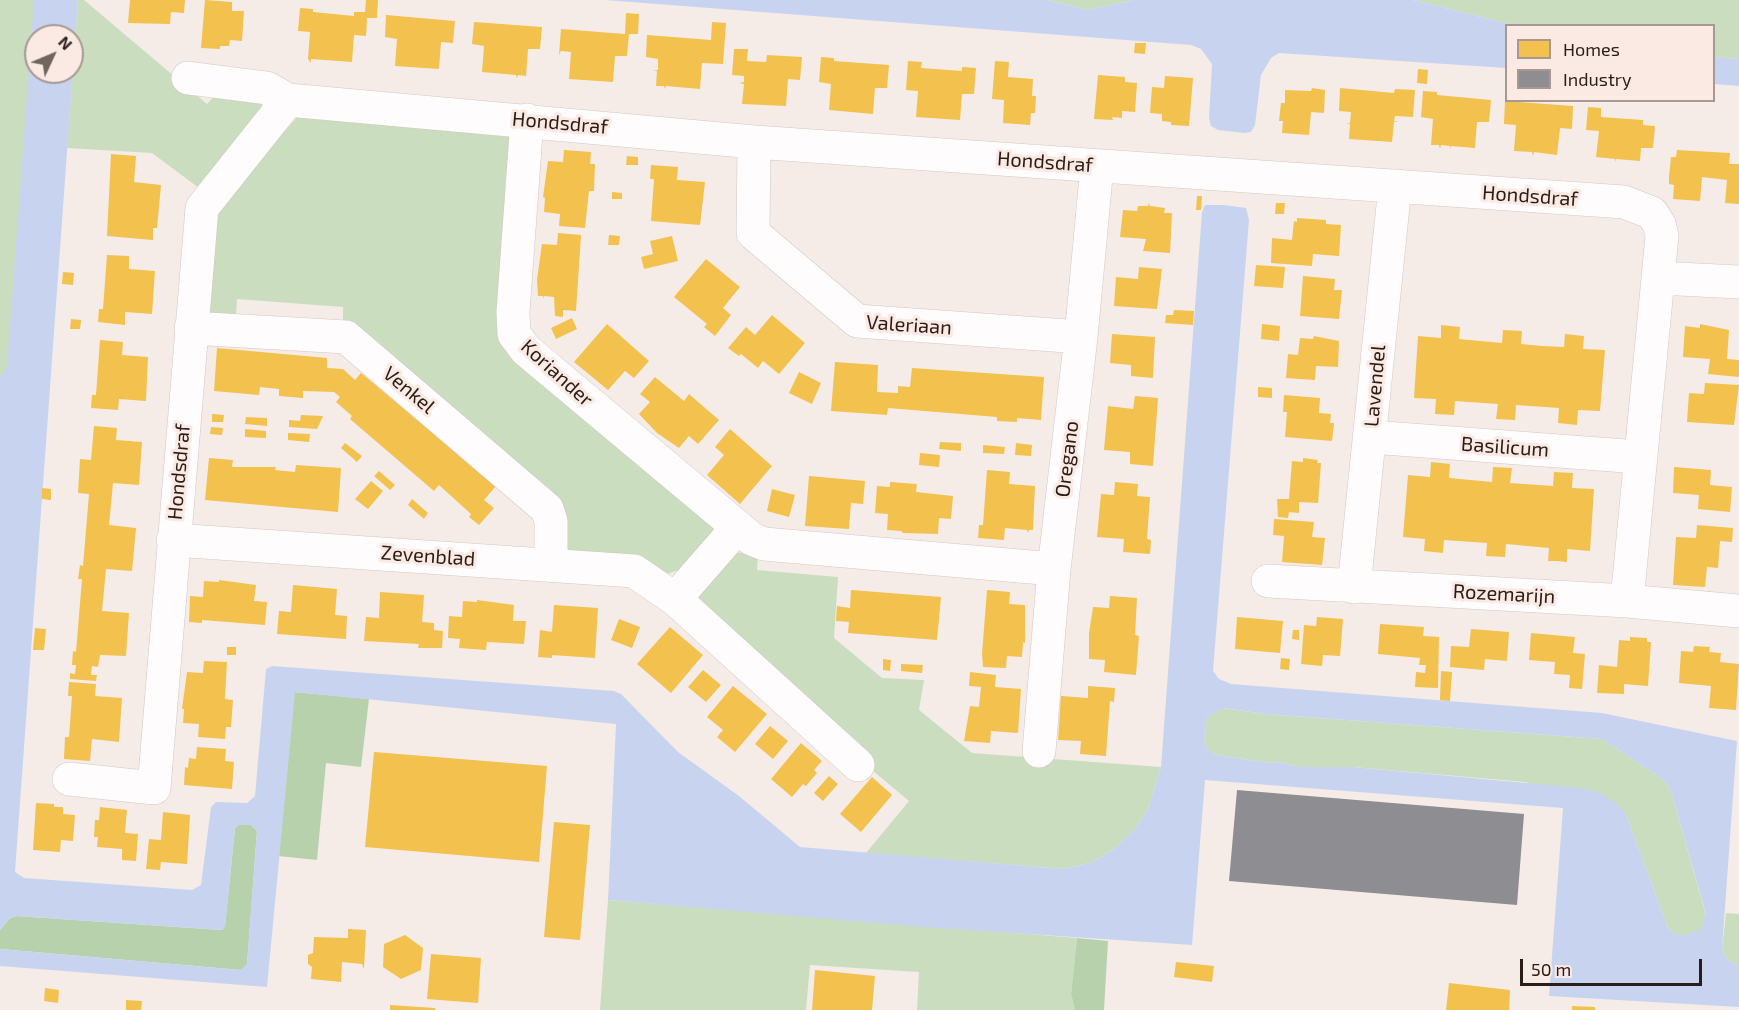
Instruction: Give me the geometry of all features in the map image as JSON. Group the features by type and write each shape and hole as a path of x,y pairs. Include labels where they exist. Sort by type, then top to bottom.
{"street":[{"name":"Hondsdraf","path":"188,78 267,88 288,100 754,142 1624,202 1652,213 1659,224 1662,236 1658,278"},
{"name":"Hondsdraf","path":"69,779 154,788 202,208 288,100"},
{"name":"Koriander","path":"527,120 513,312 514,333 526,350 737,528 764,544 1054,569"},
{"name":"Valeriaan","path":"754,142 753,233 857,321 1081,337"},
{"name":"Oregano","path":"1040,752 1054,569 1081,337 1097,166"},
{"name":"Lavendel","path":"1354,587 1395,186"},
{"path":"1627,601 1639,457 1658,278 1739,282"},
{"name":"Venkel","path":"191,328 346,337 547,509 551,521 551,564"},
{"name":"Basilicum","path":"1371,437 1639,457"},
{"path":"675,599 737,528"},
{"name":"Zevenblad","path":"173,540 634,571 675,599 858,765"},
{"name":"Rozemarijn","path":"1268,581 1627,601 1739,611"}],"green space":[{"path":"0,0 64,0 45,24 24,24 24,84 35,84 31,403 0,402"},
{"path":"78,0 84,0 207,104 217,93 260,101 263,109 199,188 152,153 67,148 72,84 84,84 84,24 76,24"},
{"path":"1046,0 1133,0 1088,10"},
{"path":"1413,0 1739,0 1739,59 1715,57 1715,24 1509,24"},
{"path":"300,114 502,125 513,138 501,333 723,530 691,566 664,575 574,555 343,325 343,307 237,299 236,316 204,314 212,212"},
{"path":"748,552 758,555 757,570 838,577 834,638 882,678 924,680 919,710 972,753 1161,767 1148,809 1133,831 1114,849 1093,862 1063,869 866,853 909,801 866,765 698,609 698,589 736,553"},
{"path":"294,692 369,699 361,767 326,763 317,860 278,856"},
{"path":"1222,708 1266,714 1602,739 1661,778 1670,788 1706,915 1701,930 1676,935 1668,928 1625,812 1525,782 1353,767 1299,767 1279,762 1269,763 1217,755 1208,750 1204,743 1205,729 1207,718"},
{"path":"239,825 251,825 257,831 247,965 241,970 0,949 0,930 10,918 16,916 222,930 225,926 235,828"},
{"path":"608,900 1077,938 1071,994 1075,1010 917,1010 919,972 810,965 806,1010 600,1010"},
{"path":"1726,913 1739,914 1739,966 1727,960 1722,949"},
{"path":"1077,938 1108,941 1104,1010 1075,1010 1071,994"}],"water":[{"path":"34,0 78,0 76,24 32,24"},
{"path":"605,0 1046,0 1088,10 1133,0 1413,0 1509,24 1505,24 1505,68 1279,53 1271,58 1261,75 1255,125 1251,132 1244,133 1218,130 1211,126 1209,118 1212,64 1201,49 1191,45"},
{"path":"1715,57 1739,59 1739,86 1715,84"},
{"path":"28,84 72,84 15,872 24,878 192,890 201,885 211,807 216,802 247,803 255,796 266,669 272,666 614,691 621,694 678,752 739,796 800,847 1063,869 1093,862 1114,849 1133,831 1148,809 1161,767 1202,212 1205,205 1246,208 1249,220 1213,671 1219,679 1231,684 1602,713 1737,741 1722,949 1727,960 1739,966 1739,1007 1549,996 1563,808 1205,780 1192,945 924,927 608,900 616,724 295,692 267,987 0,966 0,949 241,970 247,964 257,831 251,825 239,825 235,828 225,926 222,930 16,916 10,918 0,930 0,377 7,366","holes":["1223,708 1266,714 1602,739 1661,778 1670,788 1706,914 1701,929 1685,935 1676,935 1668,928 1625,812 1600,793 1581,788 1353,767 1299,767 1279,762 1269,763 1217,755 1208,750 1204,743 1207,718"]}],"building: Homes":[{"path":"130,0 185,0 184,13 171,12 170,24 128,23"},
{"path":"205,0 232,2 232,11 244,11 242,41 230,40 229,46 220,46 220,49 201,48"},
{"path":"366,0 378,0 377,18 367,18 366,36 354,35 352,62 311,59 311,63 308,59 310,32 298,31 300,8 313,9 313,12 354,16 354,12 365,12"},
{"path":"626,13 639,14 638,34 629,34 627,56 615,56 613,82 569,79 571,52 561,51 559,55 561,29 625,34"},
{"path":"386,15 455,21 453,43 441,42 439,69 395,66 397,39 385,37"},
{"path":"474,22 542,27 540,49 528,49 526,76 518,75 517,78 516,75 482,72 484,46 472,44"},
{"path":"712,22 726,23 723,64 702,63 700,89 666,86 665,89 664,86 656,86 657,71 653,70 658,70 658,59 646,57 647,35 711,40"},
{"path":"1135,43 1146,43 1145,54 1134,53"},
{"path":"734,49 748,49 747,61 766,62 767,55 802,57 800,80 788,79 786,106 742,104 744,84 739,83 744,82 744,76 732,75"},
{"path":"821,57 834,58 834,61 889,65 887,88 875,88 873,114 829,110 831,84 819,82"},
{"path":"908,61 922,62 921,68 962,71 962,67 976,68 974,94 962,94 960,120 916,117 918,91 906,90"},
{"path":"995,61 1009,62 1008,77 1033,79 1032,96 1036,96 1035,113 1031,113 1030,125 1003,123 1004,100 992,99"},
{"path":"1418,69 1428,70 1427,84 1417,83"},
{"path":"1098,75 1125,77 1125,82 1137,83 1135,112 1122,111 1122,118 1112,117 1113,120 1094,119"},
{"path":"1165,76 1193,78 1189,126 1171,125 1171,122 1162,121 1162,114 1150,113 1152,87 1164,88"},
{"path":"1312,88 1325,90 1324,113 1311,112 1309,135 1282,133 1283,121 1279,121 1281,103 1285,103 1285,90 1311,91"},
{"path":"1340,88 1394,93 1395,89 1415,90 1413,117 1395,116 1394,121 1398,122 1394,122 1392,142 1349,139 1350,124 1346,123 1350,123 1351,112 1339,111"},
{"path":"1423,91 1437,92 1437,95 1491,100 1489,122 1477,122 1475,148 1451,146 1451,149 1450,146 1441,145 1440,149 1439,145 1431,145 1433,119 1421,117"},
{"path":"1505,101 1573,106 1572,129 1560,128 1557,155 1534,152 1533,156 1532,152 1514,151 1516,125 1504,124"},
{"path":"1588,107 1601,108 1601,117 1643,120 1643,125 1655,126 1653,148 1641,148 1640,161 1616,159 1616,162 1615,159 1596,157 1599,131 1586,130"},
{"path":"564,150 591,152 590,164 595,164 594,191 589,191 585,228 559,226 560,214 544,212 545,198 543,197 548,161 563,162"},
{"path":"1677,150 1730,153 1729,164 1739,164 1739,204 1725,203 1727,180 1702,177 1700,201 1673,199 1674,185 1669,184 1669,177 1671,157 1676,157"},
{"path":"111,154 136,156 134,182 161,185 157,228 153,228 153,240 107,236"},
{"path":"627,156 638,157 638,165 626,165"},
{"path":"651,165 678,167 677,180 705,182 700,225 651,221 654,179 650,179"},
{"path":"612,192 622,193 622,199 612,199"},
{"path":"1197,196 1202,196 1201,210 1196,210"},
{"path":"1149,203 1150,206 1165,208 1164,213 1172,213 1170,253 1143,251 1146,239 1120,237 1123,210 1137,211 1138,206 1148,206"},
{"path":"1276,203 1285,203 1284,214 1275,214"},
{"path":"1297,218 1326,220 1326,224 1341,225 1339,256 1313,254 1312,266 1271,263 1272,238 1292,240 1294,221 1297,222"},
{"path":"558,233 581,235 576,311 563,310 563,317 555,316 554,297 544,296 544,299 543,296 538,296 537,280 542,244 557,245"},
{"path":"609,235 620,236 619,245 608,245"},
{"path":"672,236 678,261 644,269 641,257 653,254 650,241"},
{"path":"107,255 129,256 129,269 155,271 152,314 125,312 125,325 98,322 99,309 103,309"},
{"path":"706,259 740,287 723,308 731,315 715,336 704,327 707,324 674,297"},
{"path":"1256,265 1285,267 1283,288 1254,286"},
{"path":"1139,267 1162,269 1157,309 1114,306 1116,277 1138,279"},
{"path":"63,272 74,273 73,285 62,284"},
{"path":"1303,276 1335,279 1334,290 1342,290 1339,319 1300,316"},
{"path":"1174,310 1194,311 1193,325 1165,323 1166,315 1173,315"},
{"path":"772,315 805,343 779,374 763,361 758,368 741,354 739,356 728,348 746,327 755,335"},
{"path":"572,318 577,329 556,339 551,328"},
{"path":"71,319 81,320 80,329 70,329"},
{"path":"607,324 649,361 634,378 625,371 608,390 574,362"},
{"path":"1262,324 1280,326 1279,341 1261,339"},
{"path":"1700,324 1729,330 1727,359 1739,360 1739,377 1708,374 1710,359 1683,357 1685,326 1700,328"},
{"path":"1441,325 1460,327 1459,339 1502,343 1503,330 1522,331 1521,344 1542,346 1564,347 1565,334 1584,336 1583,349 1605,350 1600,411 1578,410 1577,425 1558,423 1559,408 1516,405 1515,420 1496,419 1498,404 1455,401 1454,415 1435,414 1436,399 1414,398 1418,336 1441,338"},
{"path":"1112,334 1155,337 1153,378 1131,376 1131,365 1110,363"},
{"path":"1314,336 1339,341 1338,367 1316,366 1315,380 1286,378 1288,354 1298,355 1300,338 1313,339"},
{"path":"100,340 123,342 122,355 148,357 146,401 119,399 118,410 91,408 92,395 96,395"},
{"path":"217,348 327,358 327,368 343,369 355,380 361,373 496,486 484,500 494,508 479,525 469,517 471,514 439,485 434,491 350,419 352,416 336,402 340,397 334,392 303,391 303,398 279,396 279,389 260,387 259,395 214,391"},
{"path":"835,362 878,365 877,392 898,393 898,386 910,387 912,368 1044,377 1041,420 1017,418 1017,422 997,421 997,417 888,408 887,415 831,411"},
{"path":"799,372 821,383 812,404 789,393"},
{"path":"655,377 684,401 689,394 719,420 698,444 689,436 679,448 657,433 639,414 650,402 640,394"},
{"path":"1705,383 1739,385 1734,425 1687,422 1689,393 1704,394"},
{"path":"1258,387 1272,388 1272,398 1258,397"},
{"path":"1284,395 1320,398 1319,413 1331,414 1330,423 1334,423 1332,441 1285,437 1287,412 1283,412"},
{"path":"1135,396 1158,398 1153,466 1130,464 1130,452 1104,450 1108,406 1133,409"},
{"path":"212,414 224,415 223,422 212,422"},
{"path":"301,415 323,416 317,429 289,427 289,420 300,421"},
{"path":"246,417 267,418 267,426 245,424"},
{"path":"94,426 117,428 116,440 142,442 139,485 113,483 109,525 136,528 132,571 106,569 102,611 129,613 126,656 100,655 98,667 92,666 91,675 97,675 96,681 70,679 70,673 75,674 76,665 72,665 73,651 76,652 82,579 78,579 80,565 83,566 89,494 78,493 80,459 91,460"},
{"path":"211,427 223,428 222,435 210,434"},
{"path":"245,429 266,431 266,438 245,437"},
{"path":"730,429 772,466 740,504 707,475 724,455 715,447"},
{"path":"288,433 310,434 309,442 288,440"},
{"path":"940,442 961,443 961,451 939,449"},
{"path":"345,443 362,456 357,462 341,448"},
{"path":"1016,443 1032,445 1031,456 1015,455"},
{"path":"983,445 1005,447 1004,454 983,453"},
{"path":"920,453 940,455 939,467 919,465"},
{"path":"209,458 233,460 232,467 276,467 275,470 295,472 296,465 341,468 338,512 205,500"},
{"path":"1303,458 1318,460 1317,463 1321,463 1318,503 1299,502 1299,513 1289,512 1288,518 1278,517 1277,499 1289,499 1292,461 1303,462"},
{"path":"1431,462 1450,464 1449,478 1492,482 1493,467 1512,468 1510,483 1553,486 1554,472 1573,473 1572,488 1594,489 1590,551 1567,549 1567,562 1548,561 1549,548 1506,544 1505,557 1486,556 1487,543 1444,540 1443,553 1424,551 1425,539 1403,537 1408,475 1430,477"},
{"path":"1674,467 1711,470 1710,485 1732,487 1730,512 1698,509 1699,495 1673,493"},
{"path":"987,470 1010,472 1009,484 1035,486 1033,530 1029,530 1028,533 1027,530 1005,528 1004,540 978,538 979,525 983,525"},
{"path":"379,471 395,485 390,490 374,476"},
{"path":"809,476 865,481 863,504 851,503 849,529 805,526"},
{"path":"371,481 383,491 368,509 355,499"},
{"path":"890,482 917,484 916,492 953,496 951,519 939,518 938,534 887,530 888,514 875,513 877,486 890,487"},
{"path":"1115,482 1138,484 1137,496 1150,497 1147,539 1151,540 1150,554 1123,552 1124,539 1097,537 1101,494 1114,495"},
{"path":"42,488 51,489 51,500 42,499"},
{"path":"772,489 795,495 789,517 767,511"},
{"path":"412,499 428,513 424,519 408,505"},
{"path":"1274,519 1314,522 1312,537 1325,538 1322,565 1282,562 1284,536 1273,535"},
{"path":"1697,525 1733,528 1732,542 1720,541 1718,568 1707,567 1705,587 1673,585 1676,537 1696,538"},
{"path":"219,580 256,585 254,601 267,602 265,625 202,620 202,623 189,622 190,596 203,597 204,581 219,582"},
{"path":"293,585 337,589 335,615 347,616 346,639 277,634 279,611 291,612"},
{"path":"851,590 941,597 937,640 848,633 849,622 836,621 837,606 850,608"},
{"path":"987,590 1010,592 1009,604 1025,605 1025,643 1023,642 1022,657 1007,656 1006,668 983,667"},
{"path":"380,592 424,595 422,622 434,623 434,630 443,631 442,648 418,648 419,644 364,641 366,617 379,618"},
{"path":"1110,596 1137,598 1135,635 1139,636 1136,675 1104,672 1105,660 1089,659 1089,633 1093,607 1109,608"},
{"path":"477,600 514,605 513,621 526,621 524,644 487,642 486,650 459,648 460,639 448,638 449,616 462,617 463,601 477,602"},
{"path":"554,605 598,608 595,658 552,655 552,658 538,657 540,630 552,632"},
{"path":"1237,617 1283,621 1280,653 1235,649"},
{"path":"1317,617 1343,619 1340,656 1323,655 1322,666 1301,664 1304,625 1316,626"},
{"path":"619,619 640,627 632,648 611,640"},
{"path":"1380,624 1424,627 1423,636 1439,637 1438,688 1415,687 1416,672 1425,673 1426,665 1419,665 1420,658 1378,654"},
{"path":"670,627 703,655 671,693 637,664"},
{"path":"35,628 46,629 44,650 33,650"},
{"path":"1471,629 1509,632 1507,661 1485,659 1484,670 1450,667 1451,646 1469,647"},
{"path":"1293,630 1299,630 1299,640 1292,639"},
{"path":"1531,633 1575,637 1573,653 1585,654 1582,689 1569,688 1570,675 1554,674 1555,662 1529,660"},
{"path":"1630,637 1647,638 1647,642 1651,642 1648,686 1624,684 1624,694 1597,693 1599,665 1617,667 1619,640 1630,641"},
{"path":"1694,646 1710,647 1709,652 1721,653 1720,662 1739,664 1736,710 1709,708 1711,686 1679,683 1681,651 1693,652"},
{"path":"227,647 236,647 236,655 227,655"},
{"path":"1281,658 1290,659 1289,670 1280,669"},
{"path":"883,659 891,660 890,671 883,670"},
{"path":"204,661 227,662 225,699 233,700 231,727 226,727 225,739 198,737 199,724 183,723 184,709 182,709 187,672 203,673"},
{"path":"901,664 923,665 922,673 901,671"},
{"path":"703,670 721,685 706,702 688,687"},
{"path":"1441,671 1452,672 1450,701 1440,700"},
{"path":"970,672 996,675 995,687 1021,689 1018,733 991,731 990,743 964,741 970,706 979,707 981,687 969,686"},
{"path":"69,682 96,684 95,696 122,698 119,742 92,739 90,761 64,759 65,737 69,737 72,696 68,696"},
{"path":"733,686 767,714 735,752 717,737 723,730 707,717"},
{"path":"1088,686 1115,688 1114,702 1110,701 1106,756 1080,754 1081,741 1058,740 1061,696 1088,698"},
{"path":"770,726 788,741 773,759 755,744"},
{"path":"801,743 822,761 814,770 817,773 792,797 771,779"},
{"path":"197,747 226,749 225,761 234,762 232,789 184,785 185,767 188,768 189,758 196,759"},
{"path":"374,752 547,766 539,862 365,847"},
{"path":"829,776 838,784 823,801 814,793"},
{"path":"872,777 892,795 861,832 840,814"},
{"path":"36,803 54,804 54,807 63,807 63,814 75,815 73,841 61,840 60,852 33,850"},
{"path":"100,807 127,810 125,833 138,834 136,861 122,860 122,849 97,847 98,837 94,837 95,820 99,820"},
{"path":"163,812 190,815 187,864 161,862 160,870 146,869 149,839 161,840"},
{"path":"554,822 590,825 580,940 544,937"},
{"path":"348,929 366,930 364,969 362,964 342,962 341,982 311,979 312,967 308,964 308,955 313,953 314,937 348,938"},
{"path":"405,935 423,948 421,970 401,979 383,967 384,944"},
{"path":"431,954 481,958 478,1003 427,999"},
{"path":"1176,962 1214,966 1212,982 1174,977"},
{"path":"815,970 875,976 872,1010 812,1010"},
{"path":"1449,983 1510,990 1509,1010 1446,1010"},
{"path":"45,988 59,990 58,1003 44,1001"},
{"path":"126,1000 142,1001 141,1010 126,1010"},
{"path":"390,1005 435,1008 435,1010 390,1010"},
{"path":"1572,1006 1595,1007 1595,1010 1572,1010"}],"building: Industry":[{"path":"1237,790 1524,814 1517,905 1229,881"}]}
